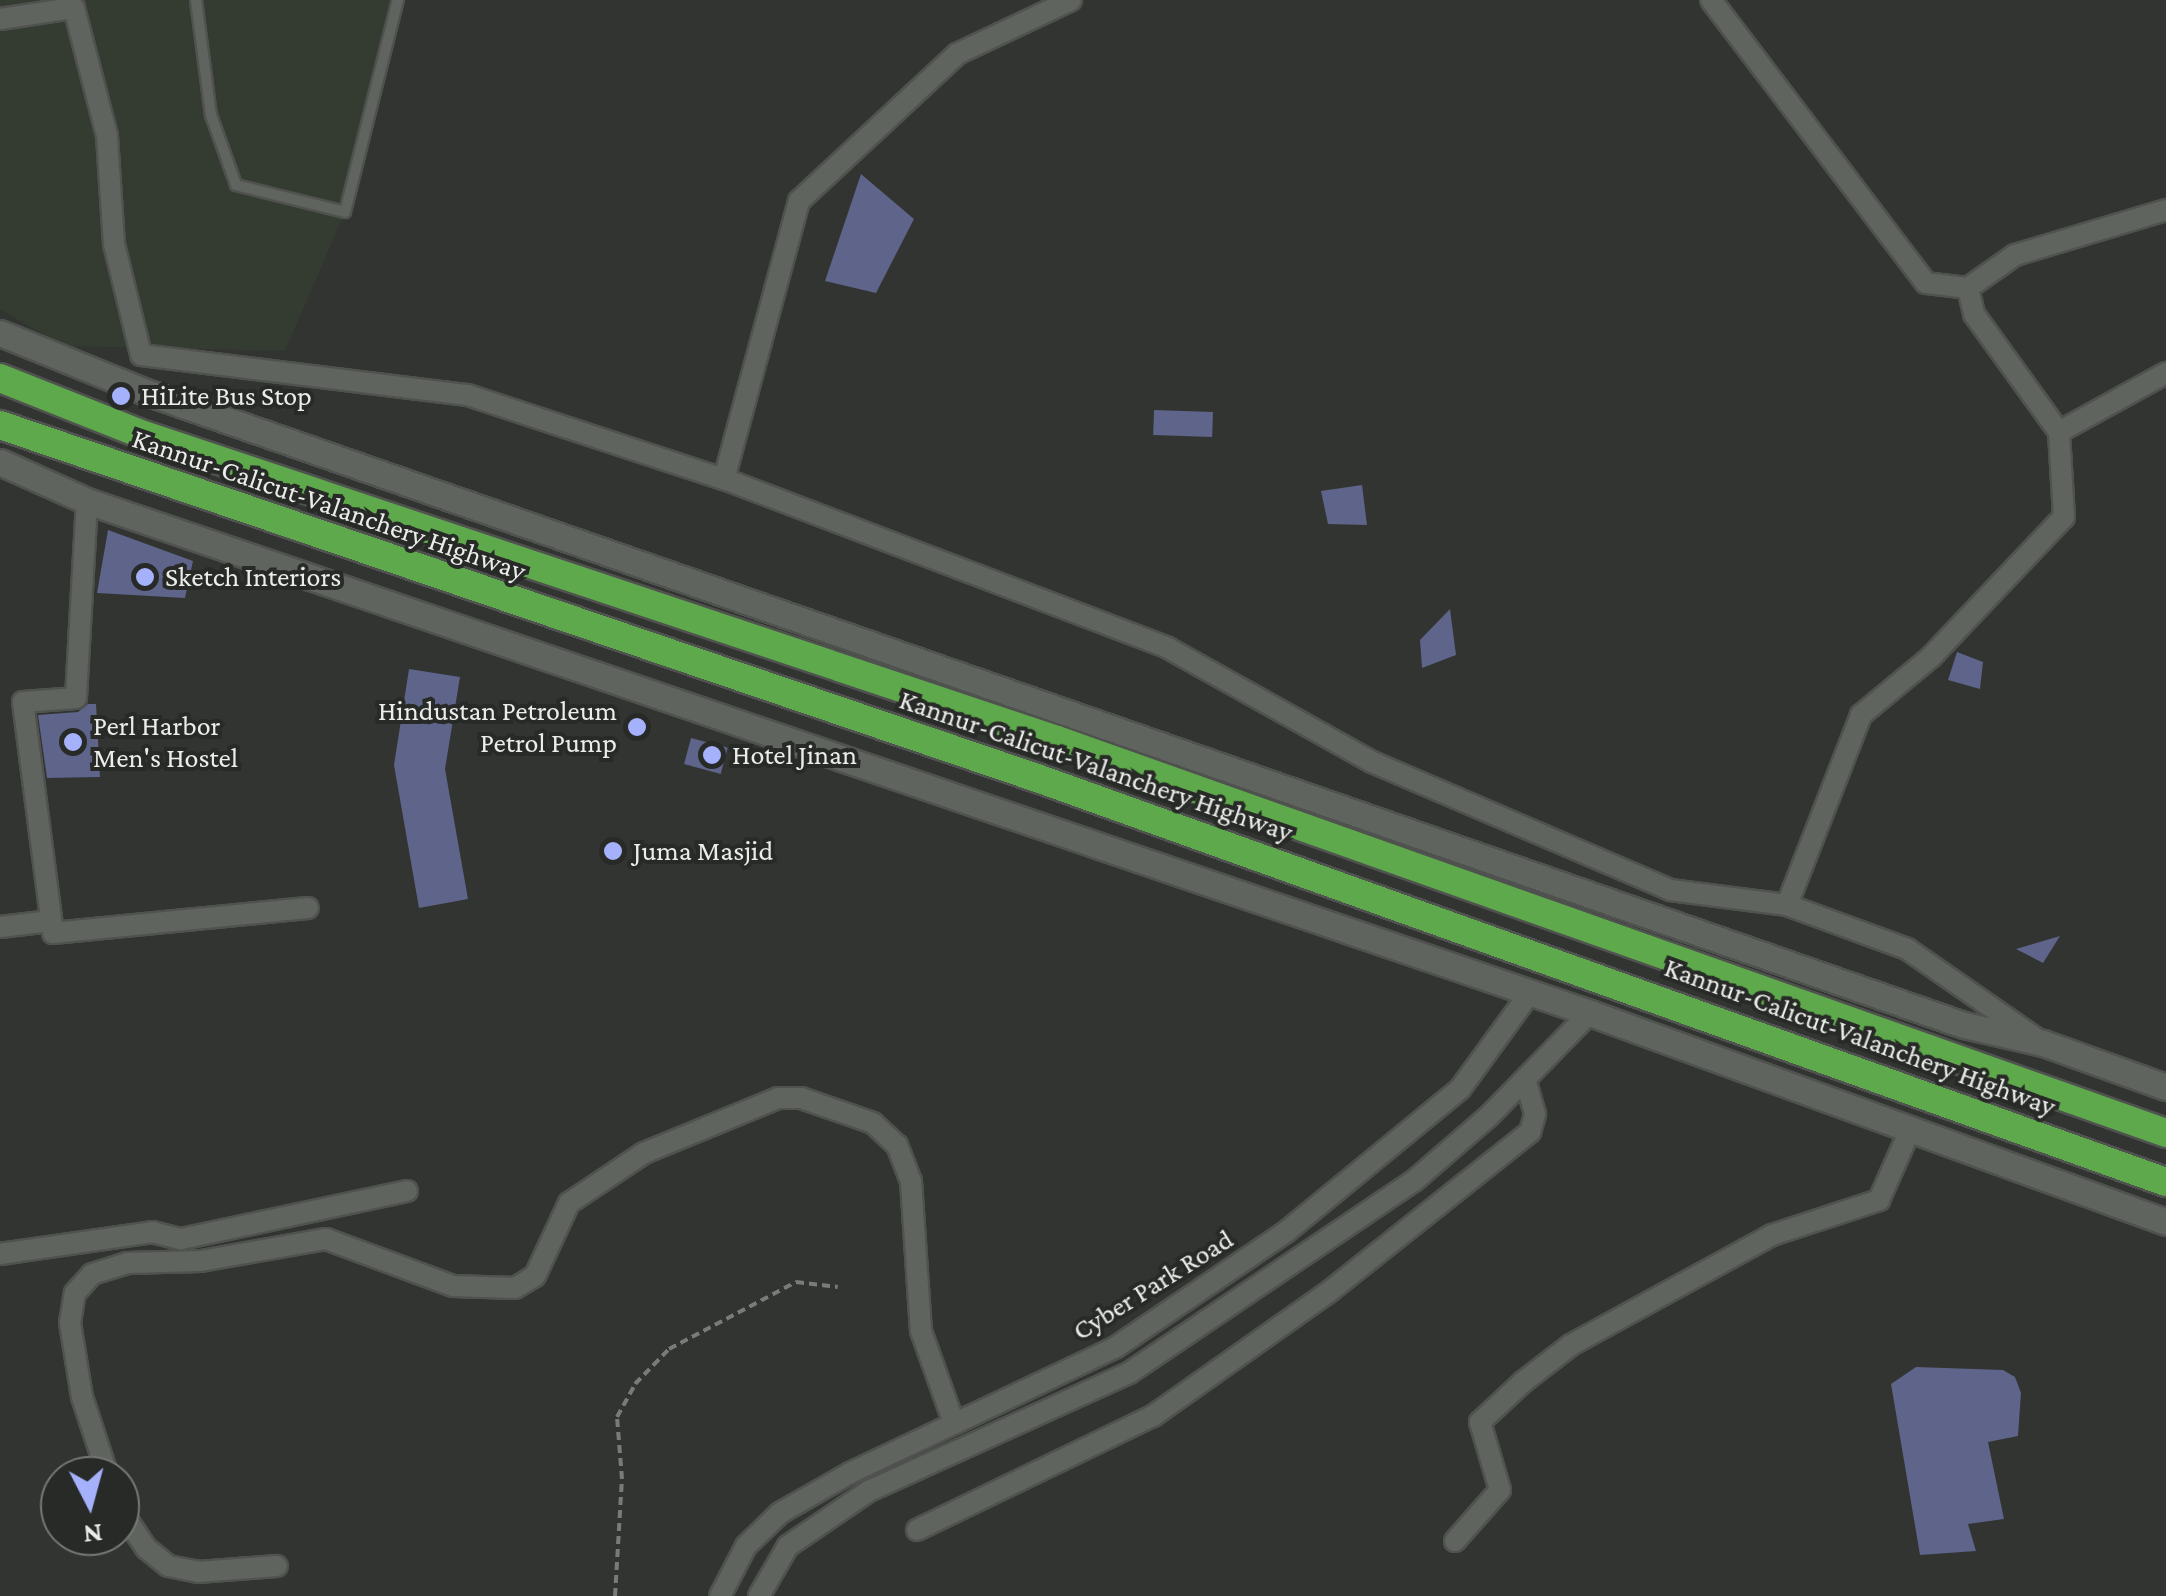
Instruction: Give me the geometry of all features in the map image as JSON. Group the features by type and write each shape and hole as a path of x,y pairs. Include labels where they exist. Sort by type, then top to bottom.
{"highway":[{"name":"Kannur-Calicut-Valanchery Highway","path":"0,378 138,433 1057,740 2166,1134"},
{"name":"Kannur-Calicut-Valanchery Highway","path":"0,425 1037,778 2166,1182"}],"street":[{"path":"724,479 800,200 957,54 1071,0"},
{"path":"1711,0 1926,283 1968,288 2015,255 2166,210"},
{"path":"0,19 74,8 107,136 114,244 141,355 468,394 724,479 1168,648 1372,762 1670,890 1786,906 1907,949 2043,1043"},
{"path":"1786,906 1861,715 1931,657 2064,517 2059,432 1974,314 1968,288"},
{"path":"0,333 146,392 1946,1018 2043,1043 2166,1086"},
{"path":"2059,432 2166,373"},
{"path":"0,462 88,501 1590,1013 2166,1222"},
{"path":"88,501 76,698 22,702 53,933 308,908"},
{"path":"0,926 52,921"},
{"name":"Cyber Park Road","path":"720,1596 746,1546 780,1513 954,1423 1116,1347 1286,1232 1460,1089 1529,994"},
{"path":"759,1596 788,1546 852,1502 1128,1373 1414,1180 1525,1080 1590,1013"},
{"path":"917,1530 1152,1416 1330,1291 1530,1132 1535,1114 1525,1080"},
{"path":"101,1456 82,1397 70,1323 75,1293 92,1274 126,1263 200,1260 326,1239 453,1286 515,1288 536,1276 569,1203 644,1153 778,1098 801,1098 872,1124 897,1145 912,1181 921,1331 954,1423"},
{"path":"1455,1541 1500,1490 1480,1422 1523,1382 1570,1345 1772,1235 1879,1200 1910,1130"},
{"path":"0,1254 152,1232 181,1239 407,1190"},
{"path":"285,1218 290,1243"},
{"path":"140,1539 168,1566 198,1572 277,1566"}],"lane":[{"path":"196,0 211,115 236,185 344,212 398,0"}],"path":[{"path":"615,1596 618,1417 635,1384 669,1349 796,1282 838,1287"}],"shaded area":[{"path":"0,0 398,0 345,212 285,351 63,346 0,309"}],"building":[{"path":"861,174 914,219 876,293 825,281"},
{"path":"1154,410 1213,412 1212,437 1153,435"},
{"path":"1362,485 1367,525 1328,524 1321,491"},
{"name":"Sketch Interiors","path":"108,530 193,561 185,598 97,593"},
{"path":"1450,609 1456,655 1422,668 1420,640"},
{"path":"1957,652 1983,662 1980,689 1948,680"},
{"path":"409,669 460,677 445,769 468,899 419,908 394,765"},
{"path":"88,704 96,704 100,777 47,778 38,715 78,712"},
{"path":"691,738 728,748 721,774 684,764"},
{"path":"2060,936 2043,963 2016,949"},
{"path":"1916,1367 2003,1370 2015,1377 2021,1393 2018,1436 1988,1442 2004,1519 1968,1524 1976,1551 1920,1555 1891,1384"}],"place":[{"name":"HiLite Bus Stop","path":"121,396"},
{"name":"Sketch Interiors","path":"145,577"},
{"name":"Hindustan Petroleum Petrol Pump","path":"637,727"},
{"name":"Perl Harbor Men's Hostel","path":"73,742"},
{"name":"Hotel Jinan","path":"712,755"},
{"name":"Juma Masjid","path":"613,851"}]}
